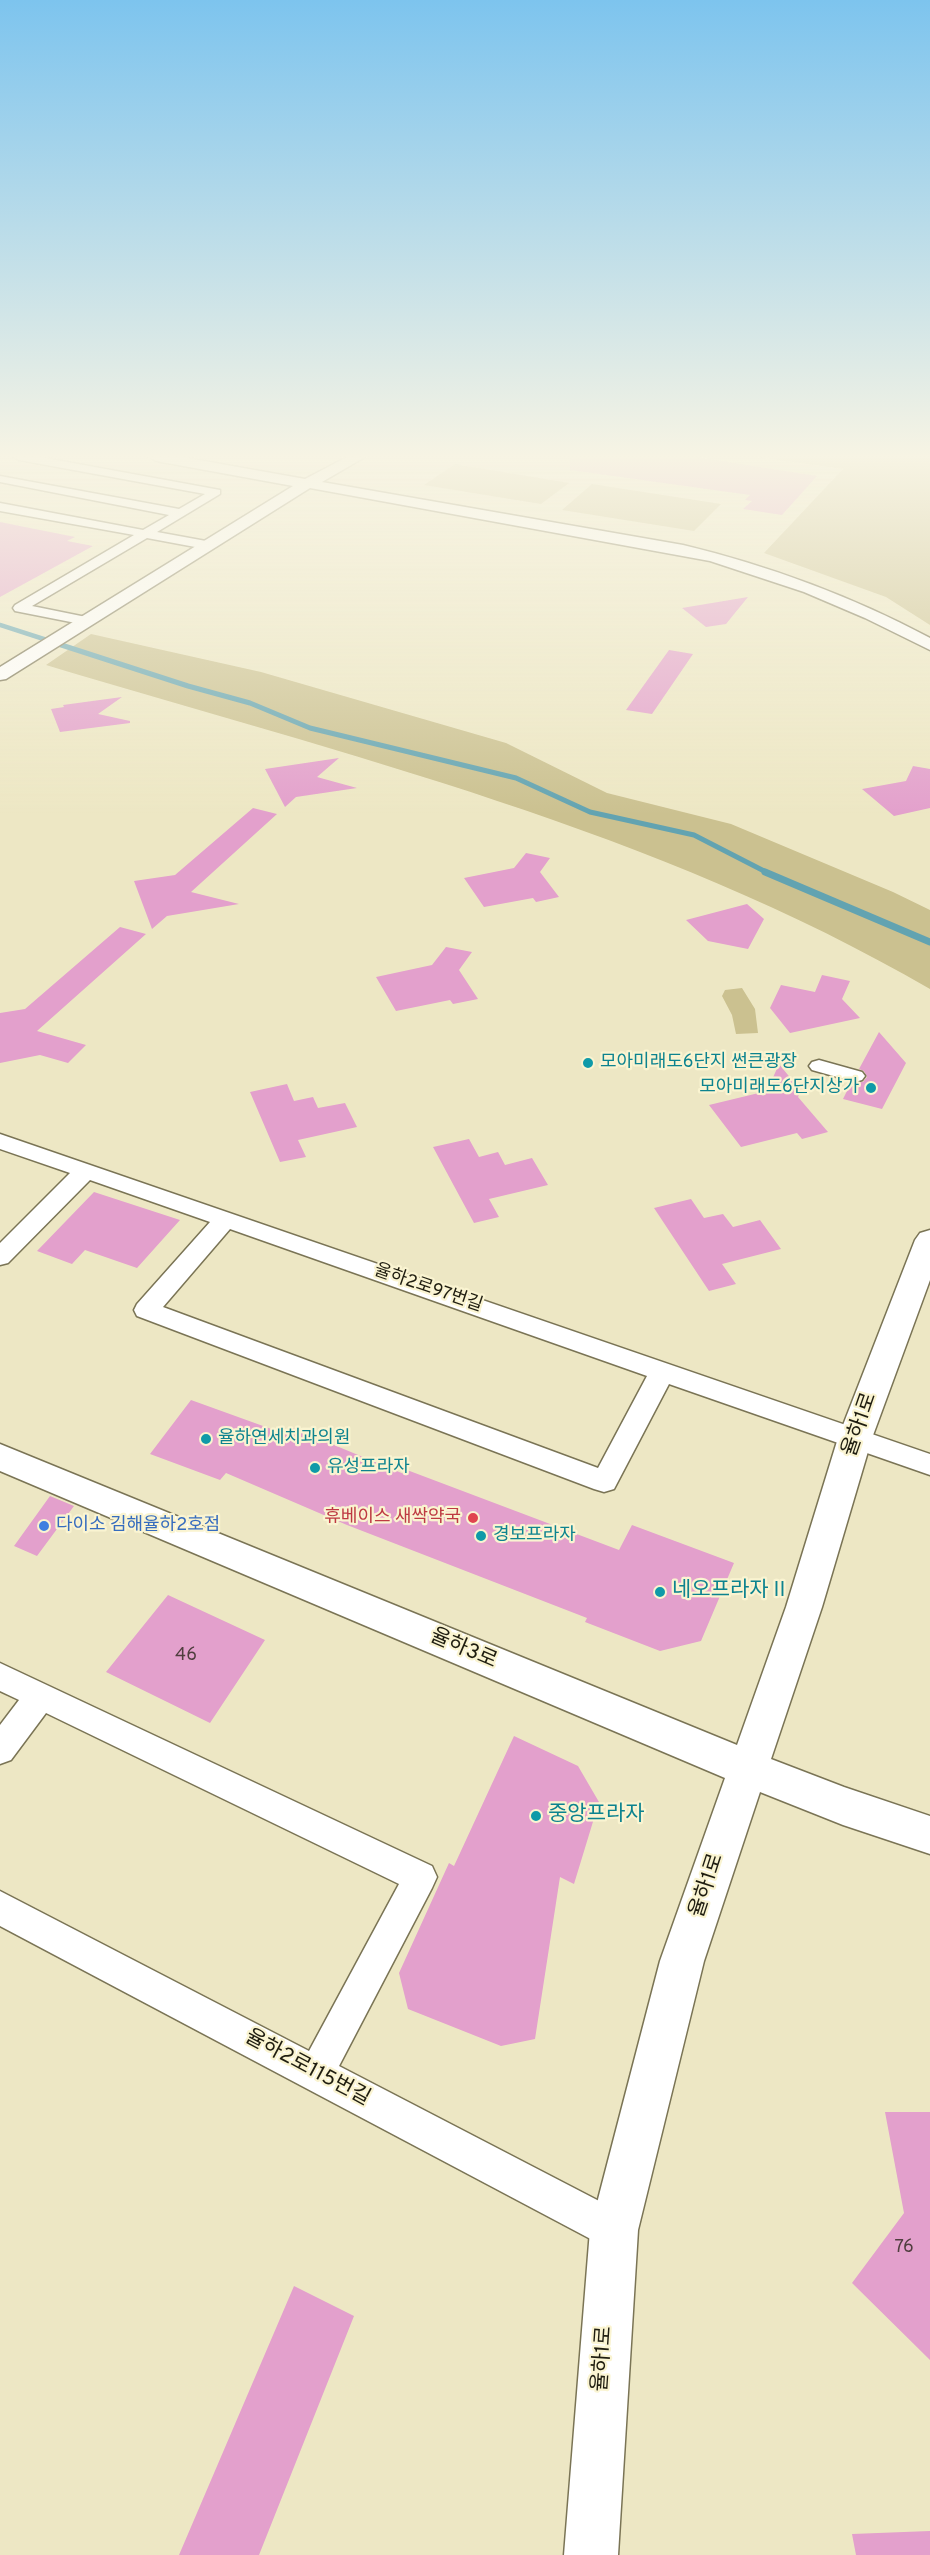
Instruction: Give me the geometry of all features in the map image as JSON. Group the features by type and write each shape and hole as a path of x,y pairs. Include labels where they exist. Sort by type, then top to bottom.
{"street":[{"path":"74,576 20,608 86,621"},
{"path":"0,675 157,576"},
{"path":"775,576 828,594 889,622 930,645"},
{"path":"819,1066 855,1076"},
{"name":"율하2로97번길","path":"0,1141 930,1465"},
{"path":"0,1257 86,1171"},
{"path":"226,1219 146,1310 604,1481 663,1371"},
{"name":"율하1로","path":"591,2555 614,2230 682,1961 804,1607 855,1438 930,1240"},
{"name":"율하3로","path":"0,1457 747,1768 843,1806 930,1835"},
{"path":"0,1677 420,1877 316,2074"},
{"path":"0,1750 40,1696"},
{"name":"율하2로115번길","path":"0,1908 614,2230"}],"shaded area":[{"path":"828,576 930,576 930,625 886,597"},
{"path":"91,634 261,672 506,743 607,793 731,824 893,892 930,910 930,989 826,933 719,884 609,840 386,765 46,665"},
{"path":"742,988 755,1009 758,1033 736,1034 732,1015 722,996 725,990"}],"building":[{"path":"0,576 38,576 0,597"},
{"path":"748,597 726,624 706,627 682,608"},
{"path":"669,650 693,654 652,714 626,710"},
{"path":"122,697 98,714 130,721 130,723 60,732 51,709 64,707 63,705"},
{"path":"339,758 317,777 357,788 296,797 285,807 265,769"},
{"path":"913,766 930,769 930,808 894,816 862,789 906,781"},
{"path":"253,808 277,814 191,892 239,904 167,916 152,929 134,881 175,875"},
{"path":"526,853 550,858 540,872 559,897 536,902 533,898 484,907 464,878 514,868"},
{"path":"747,904 764,919 748,949 708,941 686,920"},
{"path":"120,927 146,934 37,1031 86,1045 68,1063 40,1055 0,1063 0,1013 25,1009"},
{"path":"446,947 472,952 459,970 478,999 453,1004 450,1000 396,1011 376,977 432,965"},
{"path":"822,975 850,981 842,999 860,1018 790,1033 770,1008 781,985 815,992"},
{"name":"모아미래도6단지상가","path":"879,1032 906,1063 882,1109 843,1099 851,1083 863,1082 867,1077 864,1071 859,1069"},
{"path":"779,1064 801,1091 798,1097 828,1132 802,1139 797,1133 741,1147 709,1105 767,1091"},
{"path":"287,1084 294,1101 313,1097 318,1108 345,1103 357,1127 298,1140 306,1157 280,1162 250,1092"},
{"path":"469,1139 479,1157 498,1152 505,1165 532,1158 548,1185 489,1199 499,1217 474,1223 433,1147"},
{"path":"94,1192 180,1220 137,1268 85,1250 72,1264 37,1251"},
{"path":"691,1199 704,1218 723,1214 733,1227 760,1220 781,1249 722,1264 736,1284 709,1291 654,1208"},
{"path":"191,1400 288,1435 293,1428 404,1474 407,1470 619,1550 632,1525 734,1563 701,1641 660,1651 585,1622 587,1618 347,1525 226,1473 220,1480 150,1454"},
{"name":"다이소 김해율하2호점","path":"50,1496 74,1506 37,1556 14,1546"},
{"path":"168,1595 265,1640 210,1723 106,1672"},
{"path":"514,1736 578,1766 599,1802 574,1884 560,1877 535,2039 501,2046 408,2009 399,1973 449,1863 454,1866"},
{"path":"885,2112 930,2112 930,2360 852,2283 904,2213"},
{"path":"294,2286 354,2316 259,2555 179,2555"},
{"path":"930,2531 930,2555 856,2555 852,2534"}],"waterway":[{"path":"0,625 53,642"},
{"path":"49,641 188,686 250,703 310,728 516,778 590,812 694,835 768,873"},
{"path":"765,872 930,942"}],"place":[{"name":"모아미래도6단지 썬큰광장","path":"588,1063"},
{"name":"모아미래도6단지상가","path":"871,1088"},
{"name":"율하연세치과의원","path":"206,1439"},
{"name":"유성프라자","path":"315,1468"},
{"name":"휴베이스 새싹약국","path":"473,1518"},
{"name":"다이소 김해율하2호점","path":"44,1526"},
{"name":"경보프라자","path":"481,1536"},
{"name":"네오프라자 II","path":"660,1592"},
{"name":"중앙프라자","path":"536,1816"}]}
